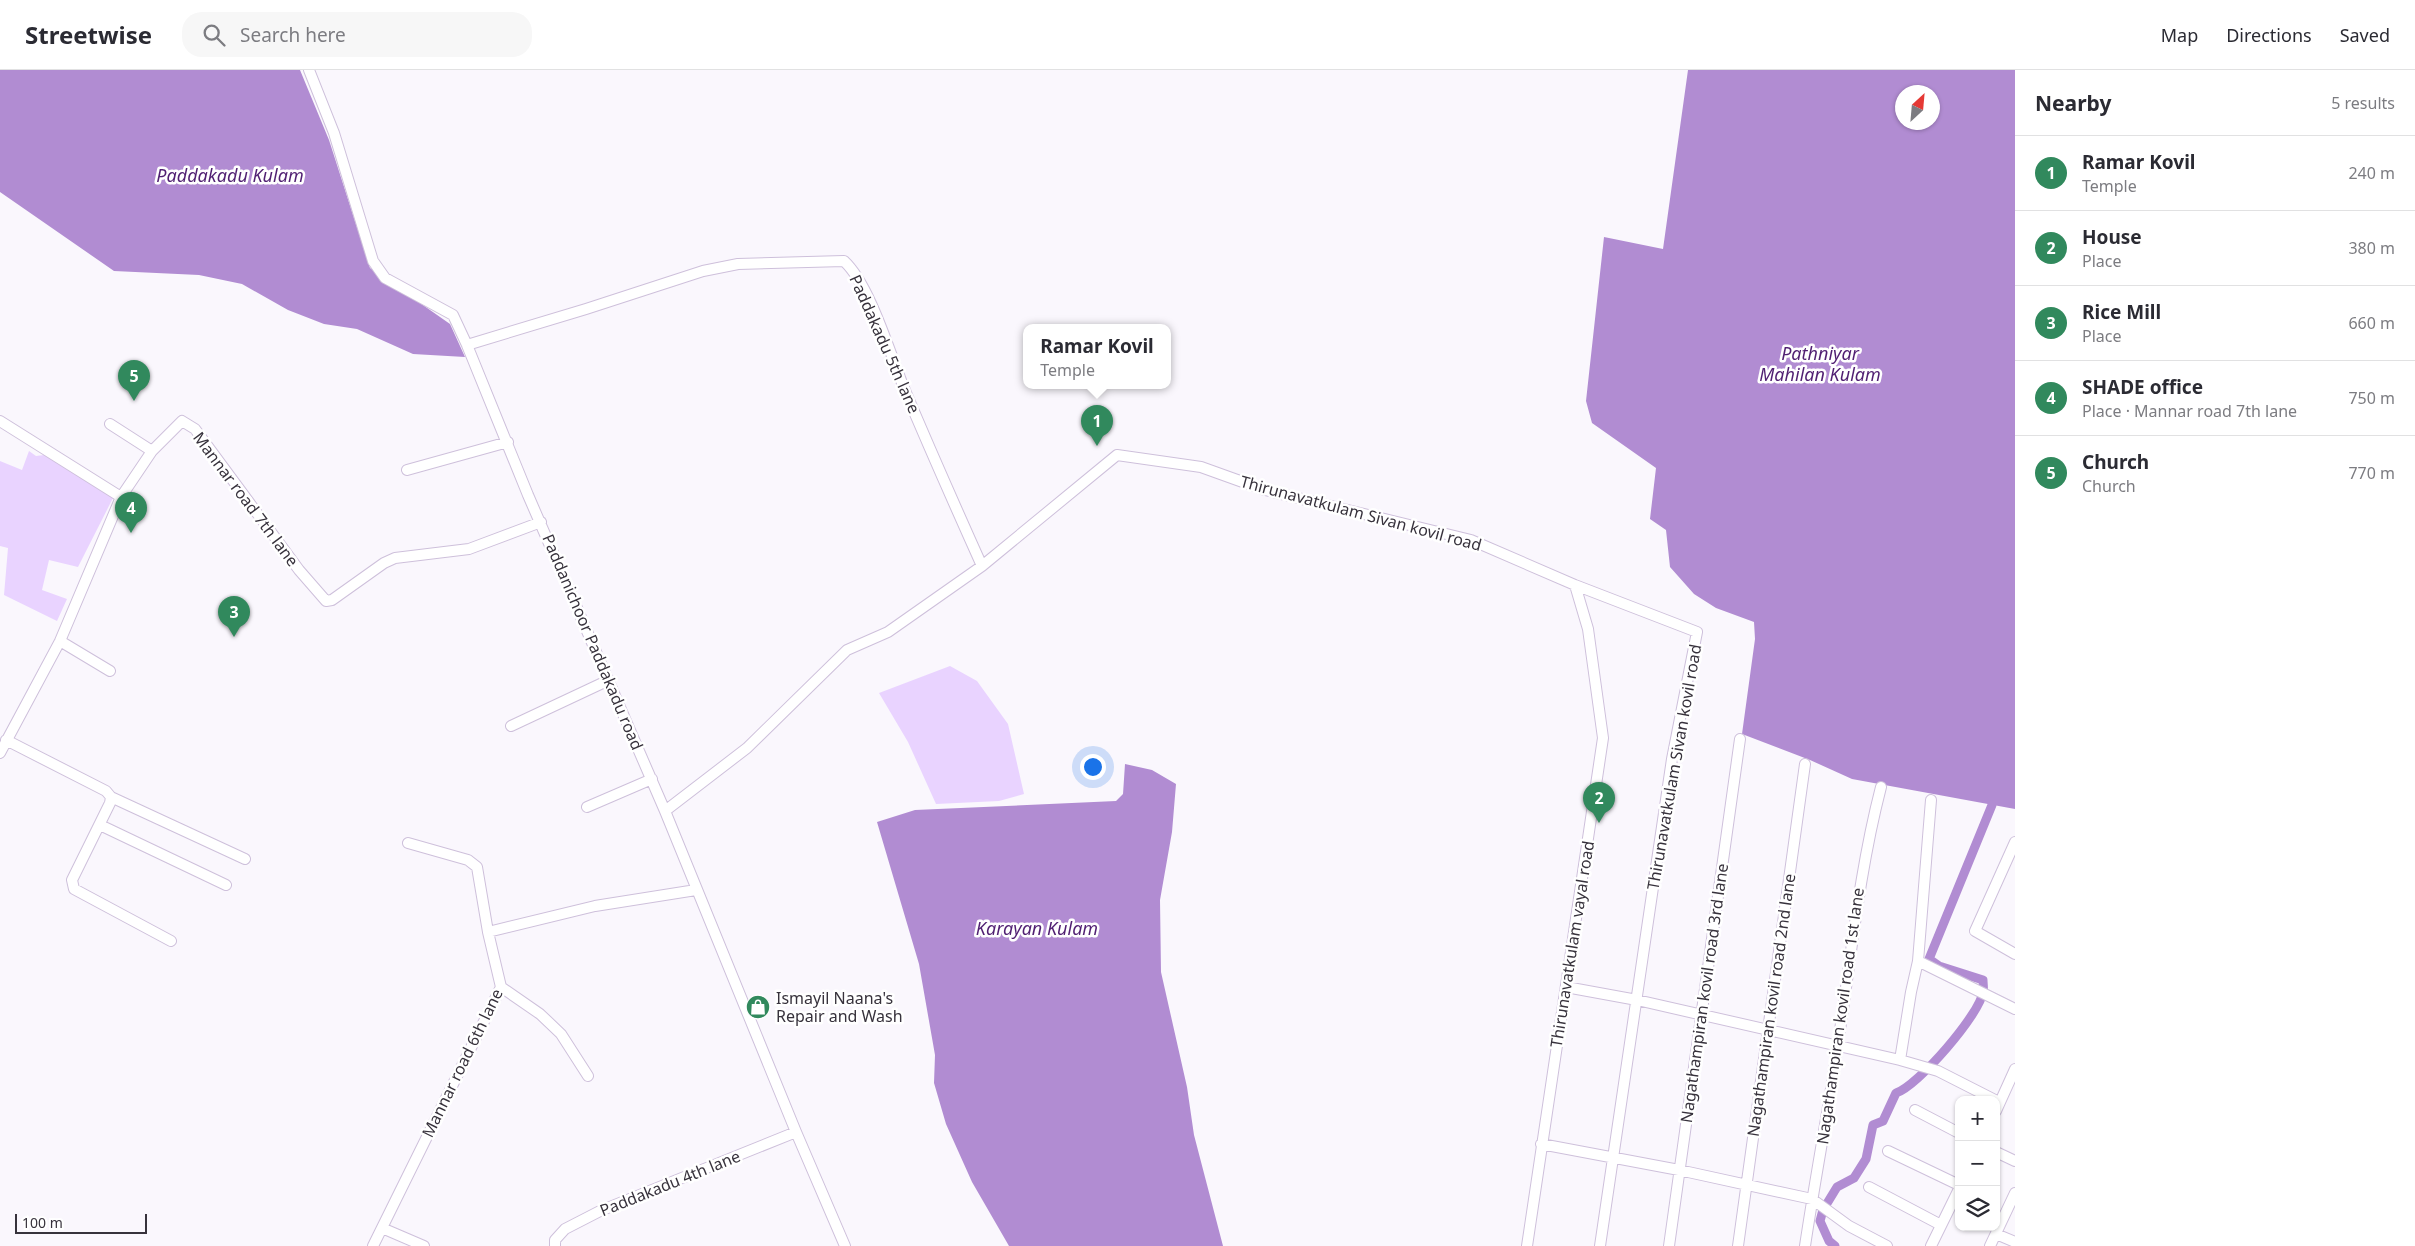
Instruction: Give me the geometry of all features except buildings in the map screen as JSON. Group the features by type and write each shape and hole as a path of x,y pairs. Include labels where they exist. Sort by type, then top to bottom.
{"street":[{"name":"Paddanichoor Paddakadu road","path":"309,70 334,133 373,261 385,278 452,315 467,345 652,779 796,1132 845,1246"},
{"name":"Paddakadu 5th lane","path":"467,345 703,271 738,264 844,261 852,269 868,299 932,456 982,566"},
{"path":"0,421 121,497"},
{"name":"Mannar road 7th lane","path":"0,753 60,641 121,497 152,451 182,421 194,429 300,570 326,600 332,600 374,568 395,558 470,549 541,522"},
{"path":"110,424 152,451"},
{"path":"407,470 508,442"},
{"name":"Thirunavatkulam Sivan kovil road","path":"665,811 747,748 847,650 888,632 982,566 1117,455 1201,467 1265,490 1471,540 1575,585 1697,632 1672,759 1600,1246"},
{"name":"Thirunavatkulam vayal road","path":"1527,1246 1604,738 1588,629 1575,585"},
{"path":"60,641 110,671"},
{"path":"511,726 609,680"},
{"name":"Nagathampiran kovil road 3rd lane","path":"1669,1246 1740,739"},
{"path":"6,740 106,791 111,797 245,859"},
{"name":"Nagathampiran kovil road 2nd lane","path":"1738,1246 1805,764"},
{"path":"587,807 652,779"},
{"name":"Nagathampiran kovil road 1st lane","path":"1805,1246 1838,1044 1863,863 1880,787"},
{"path":"111,797 100,825 72,880 74,889 171,941"},
{"path":"1900,1060 1918,961 1931,800"},
{"path":"100,825 226,885"},
{"path":"2015,842 1975,931 2015,954"},
{"name":"Mannar road 6th lane","path":"374,1246 501,987 488,932 477,867 468,860 408,844"},
{"path":"488,932 595,906 696,890"},
{"path":"1918,961 2015,1009"},
{"path":"501,987 540,1014 561,1034 588,1076"},
{"path":"1566,987 1637,1000 1701,1016 1838,1044 1900,1060 1938,1071 1984,1096"},
{"path":"2000,1097 2015,1069"},
{"path":"1915,1110 1955,1131"},
{"name":"Paddakadu 4th lane","path":"555,1246 555,1240 565,1229 600,1211 796,1132"},
{"path":"1541,1144 1679,1170 1812,1199 1849,1226 1887,1246"},
{"path":"1888,1151 1955,1183"},
{"path":"2000,1154 2015,1161"},
{"path":"1869,1187 1941,1225"},
{"path":"1990,1246 2015,1193"},
{"path":"1931,1246 1955,1197"},
{"path":"382,1228 424,1246"},
{"path":"1996,1234 2015,1242"}],"shaded area":[{"path":"29,451 36,456 44,455 92,482 113,498 78,567 49,560 42,590 67,599 57,621 4,595 8,548 0,546 0,461 22,470"},
{"path":"950,666 977,681 1008,724 1024,794 999,801 936,804 908,742 879,693"}],"water":[{"name":"Paddakadu Kulam","path":"0,70 300,70 329,140 370,268 450,324 465,357 413,354 357,329 324,324 288,310 242,284 199,275 114,271 0,192"},
{"name":"Pathniyar Mahilan Kulam","path":"1688,70 2015,70 2015,809 1852,779 1810,760 1742,734 1755,639 1754,622 1716,608 1694,594 1670,567 1666,530 1650,519 1656,468 1592,423 1586,401 1604,237 1663,249"},
{"name":"Karayan Kulam","path":"1125,764 1152,770 1176,784 1172,832 1160,900 1161,972 1187,1087 1194,1135 1223,1246 1009,1246 972,1182 946,1124 934,1083 935,1055 919,964 877,822 915,810 1116,801 1123,794"}],"waterway":[{"path":"1835,1246 1829,1241 1820,1221 1823,1210 1837,1187 1854,1178 1866,1159 1873,1125 1883,1121 1896,1093 1906,1088 1947,1048 1971,1016 1983,992 1983,980 1939,966 1929,959 1992,805"}],"place":[{"name":"Church","path":"134,401"},
{"name":"Ramar Kovil","path":"1097,446"},
{"name":"SHADE office","path":"131,533"},
{"name":"Rice Mill","path":"234,637"},
{"name":"House","path":"1599,823"},
{"name":"Ismayil Naana's Repair and Wash","path":"758,1007"}]}
